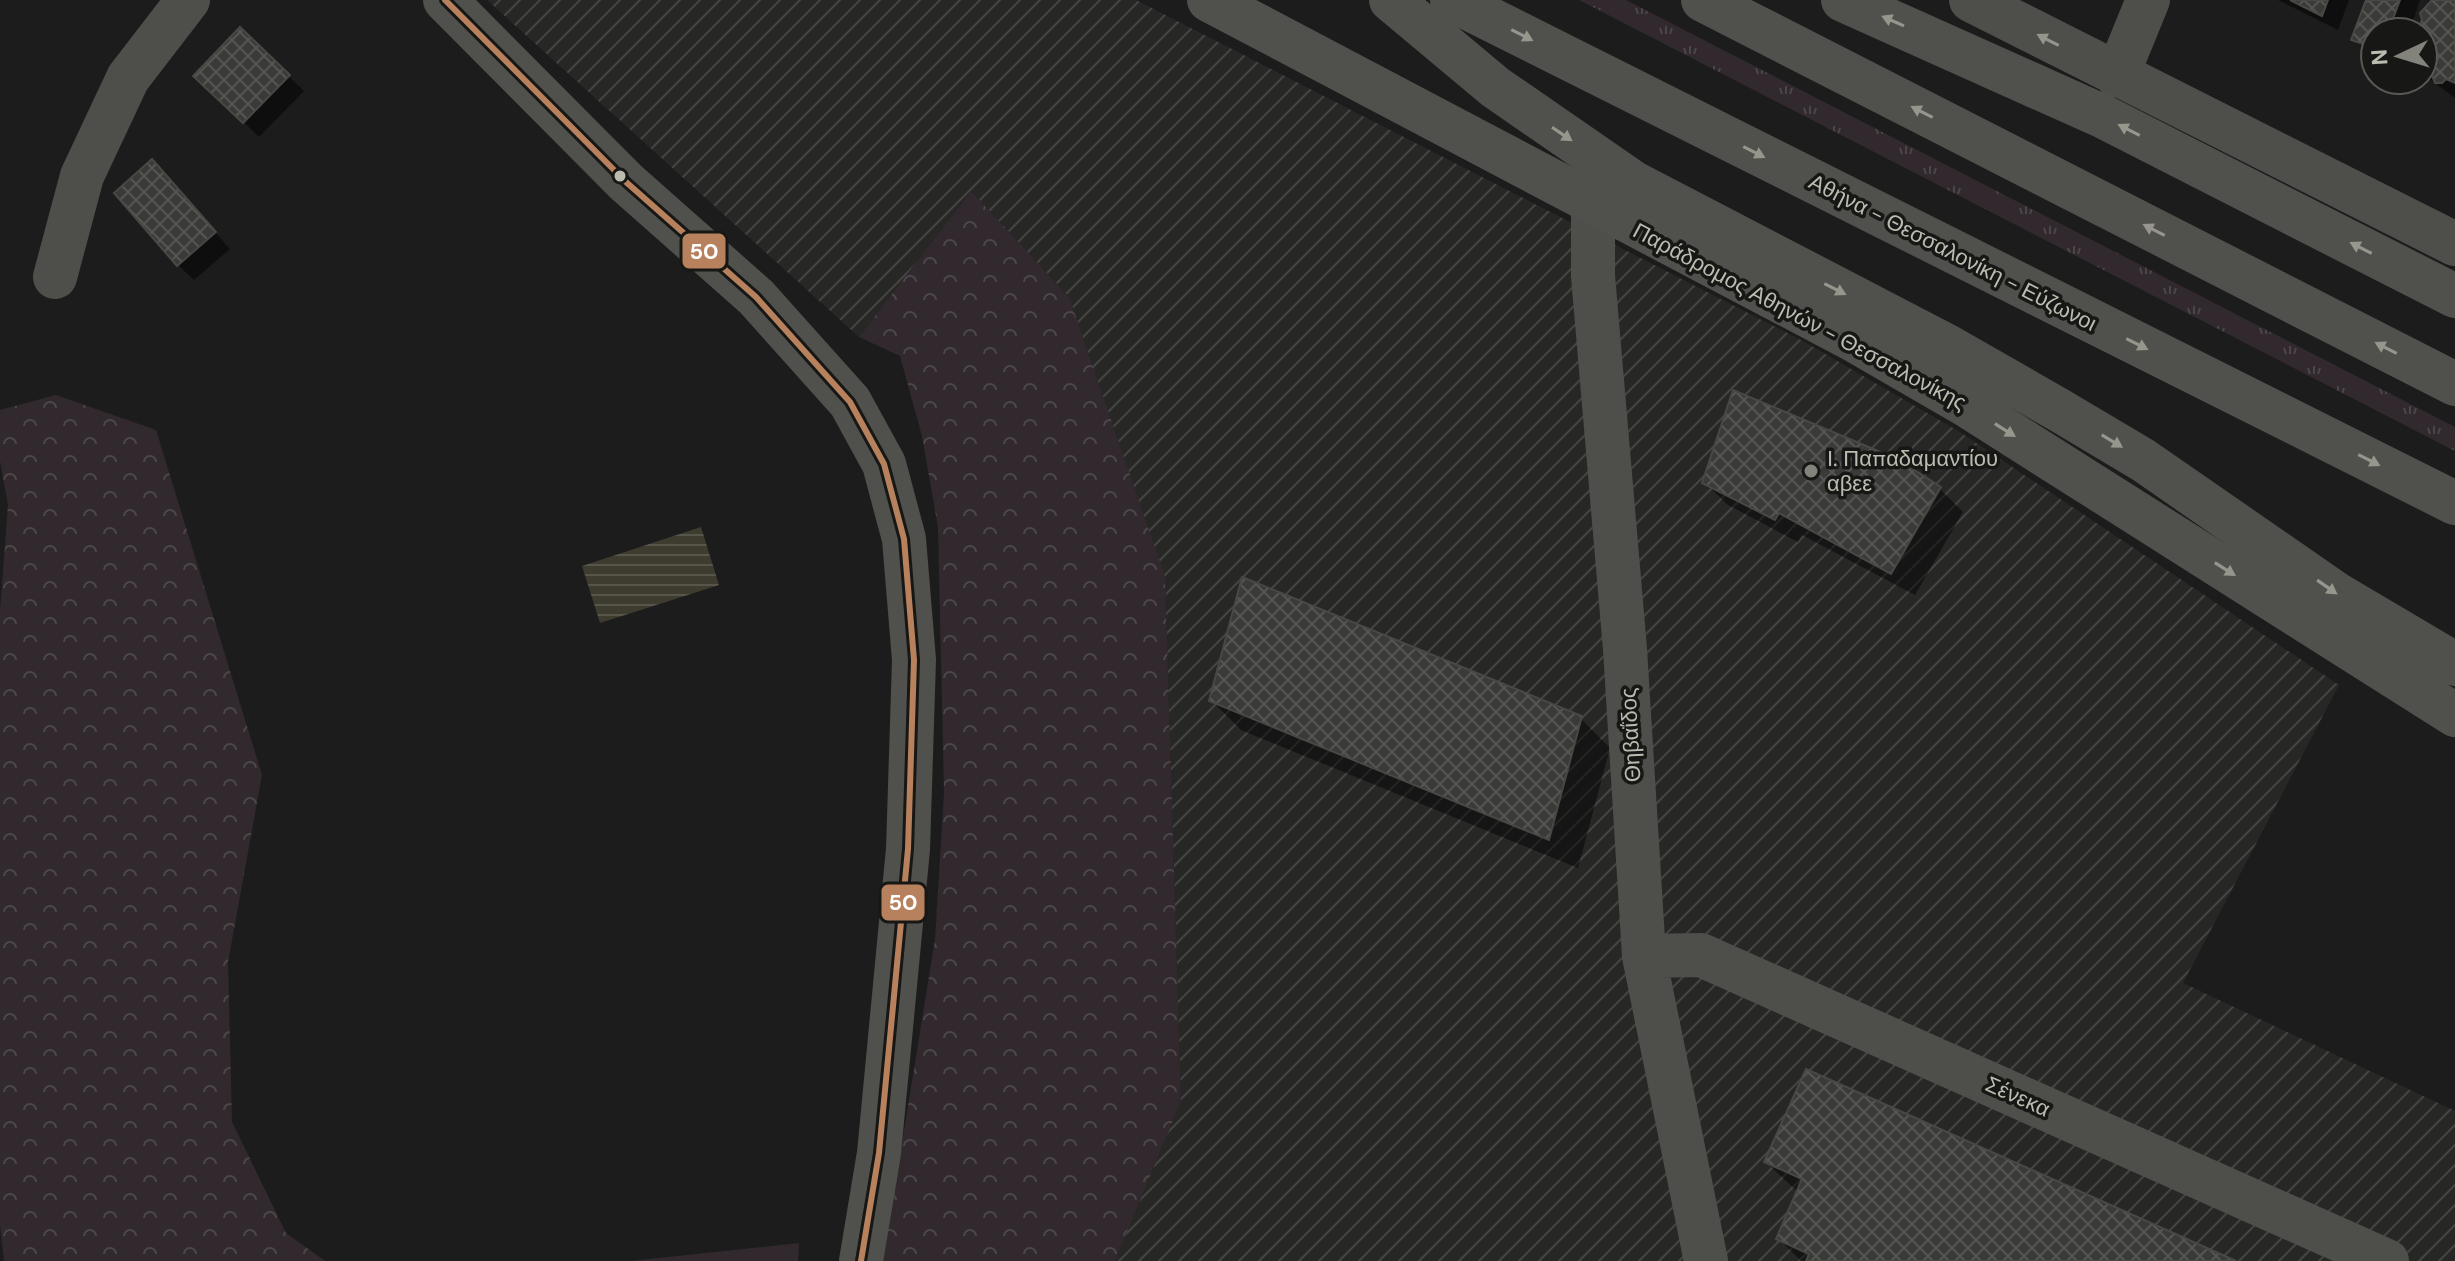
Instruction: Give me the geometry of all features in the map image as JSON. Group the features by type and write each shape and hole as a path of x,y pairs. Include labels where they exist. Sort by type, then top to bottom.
{"main road":[{"path":"445,0 626,182 756,297 850,402 884,464 904,539 912,601 914,676 908,849 879,1153 861,1261"},
{"name":"Παράδρομος Αθηνών - Θεσσαλονίκης","path":"1209,0 1852,339 1966,405 2455,715"},
{"path":"1391,0 1495,87 1634,183 1949,347 2059,410 2143,460 2338,595 2455,664"},
{"name":"Αθήνα - Θεσσαλονίκη - Εύζωνοι","path":"1452,0 2455,503"},
{"path":"1703,0 2455,384"},
{"path":"1843,0 2102,116 2455,296"}],"street":[{"path":"55,277 82,176 128,78 188,0"},
{"path":"1971,0 2455,244"},
{"path":"2117,76 2148,0"},
{"name":"Θηβαΐδος","path":"1593,205 1593,276 1625,649 1644,956 1706,1261"},
{"name":"Σένεκα","path":"1644,956 1701,955 2387,1261"}],"shaded area":[{"path":"487,0 1136,0 1801,340 1960,432 2339,685 2183,983 2455,1111 2455,1261 1115,1261 1181,1101 1165,578 1069,297 971,191 859,337"},
{"path":"701,527 719,585 600,623 582,566"}],"green space":[{"path":"1579,0 1626,0 2455,427 2455,451"},
{"path":"971,191 1069,297 1165,577 1181,1101 1115,1261 883,1261 935,939 944,793 938,527 922,436 900,356 859,337"},
{"path":"56,395 156,430 262,775 228,962 232,1122 286,1233 325,1261 4,1261 0,1224 0,612 8,505 0,461 0,410"},
{"path":"799,1243 798,1261 630,1261"}],"building":[{"path":"2290,0 2328,0 2322,16"},
{"path":"2366,0 2400,0 2394,16 2360,16"},
{"path":"2432,0 2455,0 2455,83 2446,79 2439,83 2439,16 2421,16 2420,13"},
{"path":"2359,19 2359,43 2351,40"},
{"path":"240,27 290,75 243,123 193,76"},
{"path":"152,159 216,232 177,266 114,193"},
{"name":"Ι. Παπαδαμαντίου αβεε","path":"1733,390 1897,459 1941,487 1891,574 1779,513 1775,520 1702,483"},
{"path":"1242,577 1582,716 1549,840 1209,701"},
{"path":"1806,1069 2236,1261 1806,1261 1809,1254 1776,1239 1802,1179 1764,1162"}],"transit line":[{"name":"50","path":"445,0 626,182 756,297 850,402 884,464 904,539 914,660 908,849 879,1153 861,1261"}],"place":[{"name":"Ι. Παπαδαμαντίου αβεε","path":"1811,471"}]}
